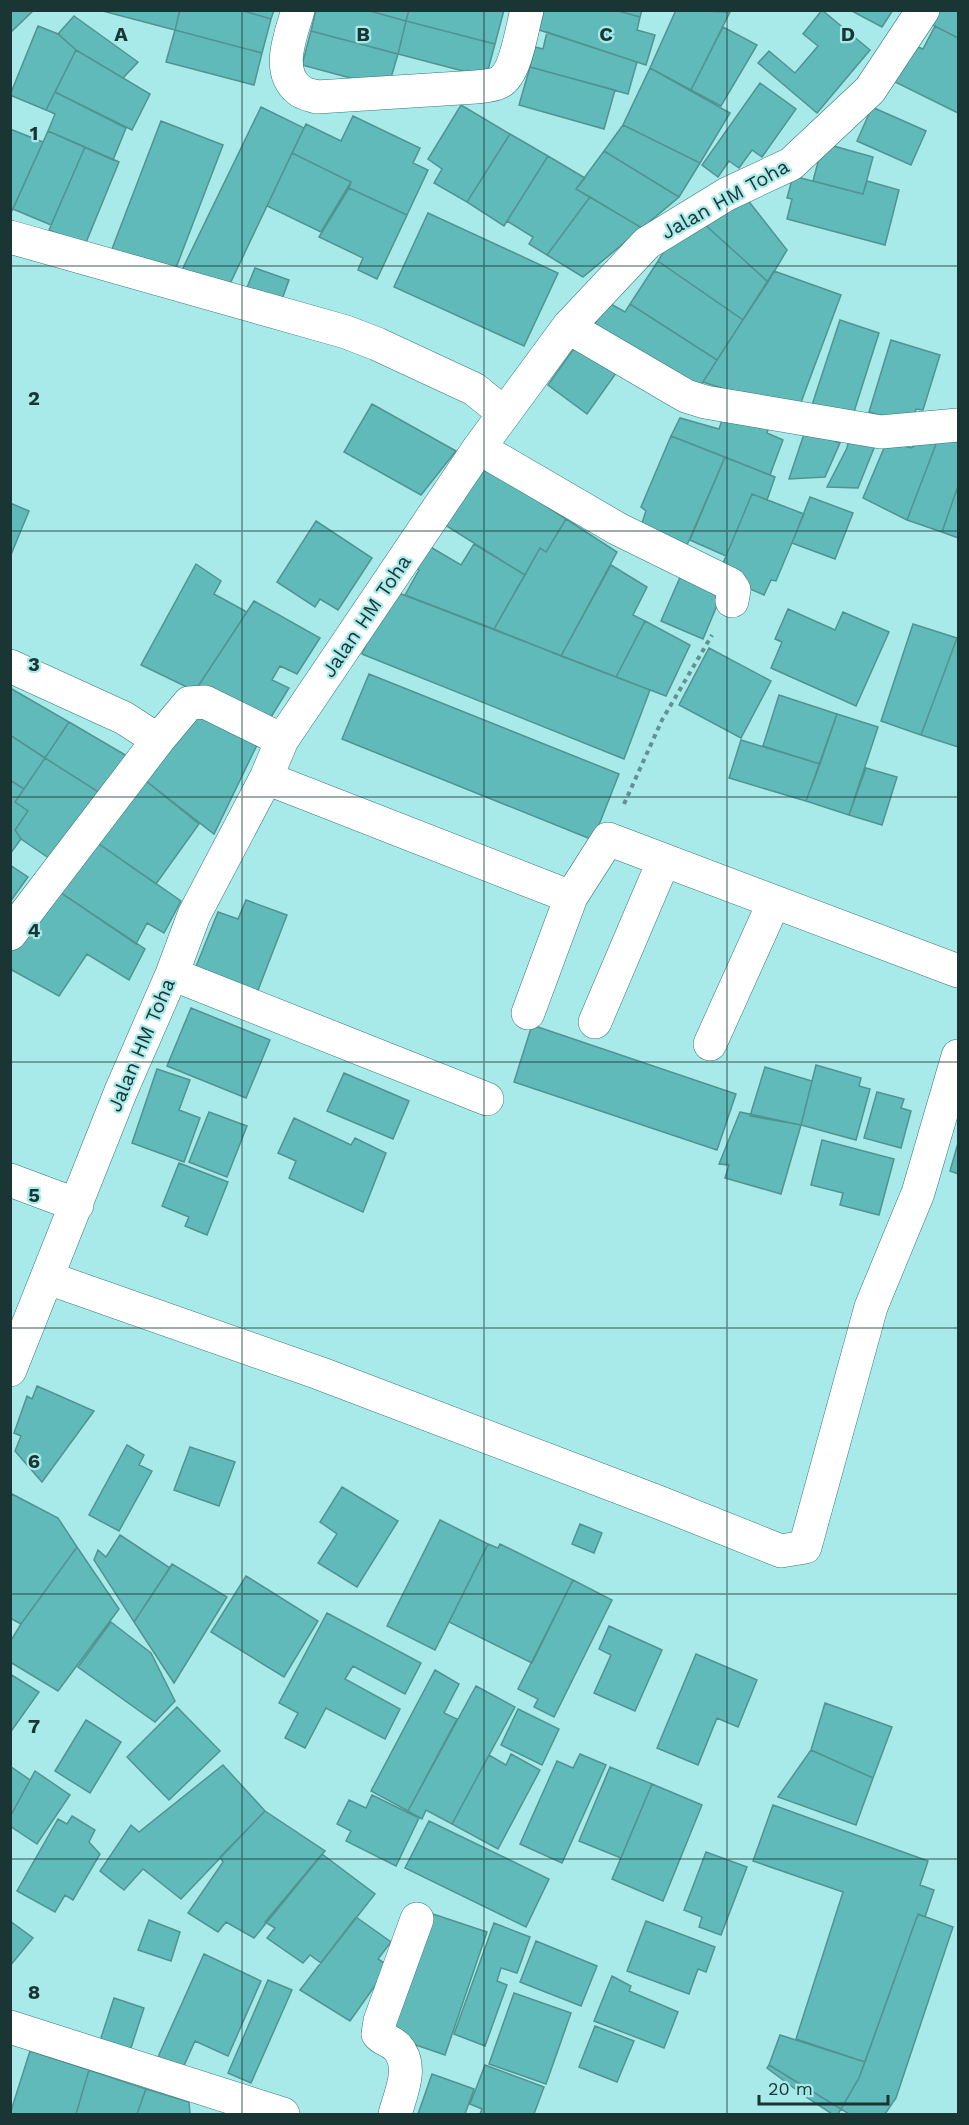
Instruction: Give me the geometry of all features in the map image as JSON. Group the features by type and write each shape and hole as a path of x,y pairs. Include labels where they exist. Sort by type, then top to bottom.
{"street":[{"path":"298,10 285,57 289,77 300,91 317,97 476,87 499,83 513,66 527,10"},
{"name":"Jalan HM Toha","path":"10,1370 194,915 266,778 282,740 479,448 568,327 647,243 727,194 791,164 870,90 923,10"},
{"path":"10,237 346,332 474,389 504,413"},
{"path":"568,327 686,396 705,402 881,432 958,425"},
{"path":"479,448 618,530 730,584 734,590 732,601"},
{"path":"10,666 116,714 158,740"},
{"path":"10,934 158,740 189,703 205,702 282,740"},
{"path":"266,778 571,897"},
{"path":"528,1013 571,897 608,839 958,971"},
{"path":"595,1022 664,860"},
{"path":"710,1044 774,902"},
{"path":"172,974 488,1099"},
{"path":"48,1278 330,1377 781,1551 805,1547 871,1307 918,1193 958,1056"},
{"path":"10,1180 77,1205"},
{"path":"395,2115 405,2084 406,2066 397,2047 382,2039 378,2034 380,2021 417,1919"},
{"path":"10,2027 283,2115"}],"path":[{"path":"608,839 662,720 732,601"}],"building":[{"path":"10,10 34,10 10,33"},
{"path":"99,10 180,10 175,30"},
{"path":"180,10 240,10 271,19 262,53 175,30"},
{"path":"240,10 274,10 271,19"},
{"path":"316,10 366,10 406,21 398,54 311,31"},
{"path":"366,10 409,10 406,21"},
{"path":"409,10 504,10 495,44 406,21"},
{"path":"544,10 615,10 640,17 637,30 655,35 646,65 539,30"},
{"path":"615,10 642,10 640,17"},
{"path":"676,10 730,12 691,90 650,68"},
{"path":"822,10 870,50 817,113 758,63 769,51 795,73 818,46 803,34"},
{"path":"850,10 893,10 882,27"},
{"path":"933,10 958,10 958,38 925,21"},
{"path":"74,16 138,62 123,78 76,50 58,34"},
{"path":"406,21 495,44 486,77 398,54"},
{"path":"38,26 58,34 76,50 46,110 10,95"},
{"path":"935,26 958,38 958,113 889,79 908,43 923,49"},
{"path":"723,27 757,45 721,106 691,90"},
{"path":"175,30 262,53 254,85 166,62"},
{"path":"311,31 398,54 388,88 302,65"},
{"path":"547,32 637,62 628,94 530,67 535,47 543,49"},
{"path":"76,50 150,94 132,130 55,92"},
{"path":"530,67 615,90 604,129 519,105"},
{"path":"650,68 730,113 700,163 623,125"},
{"path":"760,83 796,109 762,157 752,150 739,168 729,161 718,177 702,165"},
{"path":"55,92 126,128 113,160 48,131 55,114 46,110"},
{"path":"461,105 510,134 467,202 434,183 442,169 428,159"},
{"path":"261,107 304,128 228,288 182,270"},
{"path":"872,107 926,131 911,165 857,141"},
{"path":"353,116 420,148 413,163 428,170 407,215 349,188 351,182 292,153 306,124 341,141"},
{"path":"161,121 223,145 174,273 112,249"},
{"path":"623,125 700,163 679,197 604,151"},
{"path":"10,129 43,142 10,215"},
{"path":"48,131 85,147 51,225 13,209"},
{"path":"510,134 548,156 504,226 467,202"},
{"path":"823,143 873,157 863,194 813,181"},
{"path":"85,147 119,162 85,245 49,230"},
{"path":"604,151 679,197 642,228 576,189"},
{"path":"292,153 351,182 321,232 267,206"},
{"path":"548,156 585,178 576,189 590,197 547,255 529,244 533,237 507,221"},
{"path":"793,176 863,194 867,181 899,190 885,245 787,219 792,199 787,198"},
{"path":"349,188 407,215 377,279 358,270 363,258 319,237"},
{"path":"743,194 787,250 768,282 701,221"},
{"path":"590,197 642,228 583,277 547,255"},
{"path":"428,213 558,273 524,346 394,287"},
{"path":"701,221 768,282 743,320 658,261 671,240"},
{"path":"658,261 743,320 717,360 630,304"},
{"path":"255,268 289,280 281,302 246,290"},
{"path":"774,271 841,295 797,413 703,382"},
{"path":"609,303 625,312 630,304 717,360 694,396 591,329"},
{"path":"840,320 879,333 852,418 812,405"},
{"path":"891,340 940,355 923,410 916,409 912,425 869,412"},
{"path":"579,341 619,369 587,414 548,385"},
{"path":"372,404 456,451 421,495 344,452"},
{"path":"726,409 770,423 767,433 783,440 770,475 671,436 680,418 719,429"},
{"path":"805,431 840,443 825,477 789,479"},
{"path":"941,431 958,437 958,486 942,532 907,520"},
{"path":"941,431 907,520 863,498 887,441 911,448"},
{"path":"671,436 725,457 684,552 640,529 646,511 641,507"},
{"path":"849,439 876,443 858,488 827,487 847,448"},
{"path":"725,457 775,477 767,500 752,494 726,556 690,540"},
{"path":"482,465 566,519 546,552 540,548 525,575 445,525"},
{"path":"958,486 958,538 942,532"},
{"path":"752,494 804,514 776,581 771,580 764,595 718,575"},
{"path":"810,497 853,513 835,559 792,543"},
{"path":"10,503 29,511 10,557"},
{"path":"566,519 617,552 561,656 494,629 540,548 546,552"},
{"path":"316,521 372,558 338,610 320,599 315,607 277,582"},
{"path":"422,542 461,565 474,544 525,575 494,629 405,595 419,570 410,564"},
{"path":"196,564 221,581 214,594 247,612 195,691 141,665"},
{"path":"611,565 647,587 633,615 645,621 616,677 561,656"},
{"path":"685,566 726,584 703,639 661,621"},
{"path":"391,590 650,690 624,759 362,654"},
{"path":"254,601 320,638 297,674 280,666 272,680 289,688 266,725 195,691"},
{"path":"788,609 835,630 843,612 889,632 856,706 771,668 782,642 775,639"},
{"path":"645,621 690,645 666,696 616,677"},
{"path":"913,624 957,638 921,735 881,721"},
{"path":"958,639 958,747 921,735"},
{"path":"709,648 771,681 741,738 679,705"},
{"path":"369,674 619,774 593,840 342,739"},
{"path":"10,688 69,722 45,758 10,735"},
{"path":"779,695 837,714 820,764 763,746"},
{"path":"191,713 257,745 214,834 141,777"},
{"path":"837,714 878,727 849,815 806,801"},
{"path":"69,722 139,763 111,800 45,758"},
{"path":"10,735 45,758 24,789 10,780"},
{"path":"741,740 820,764 806,801 729,778"},
{"path":"45,758 111,800 59,865 21,839 15,830 28,811 15,802"},
{"path":"866,768 897,777 882,825 849,815"},
{"path":"141,777 199,824 156,884 92,839"},
{"path":"10,780 24,789 15,802 28,811 15,830 21,839 10,854"},
{"path":"92,839 181,901 164,933 147,923 136,944 54,888"},
{"path":"10,865 28,877 10,902"},
{"path":"54,888 145,949 129,980 87,954 59,996 10,969 10,943"},
{"path":"246,900 287,915 255,998 193,974 218,912 238,919"},
{"path":"191,1008 270,1040 246,1098 167,1066"},
{"path":"532,1025 736,1094 717,1150 514,1082"},
{"path":"816,1065 861,1078 859,1086 870,1089 856,1140 801,1125"},
{"path":"765,1067 812,1081 801,1125 750,1116"},
{"path":"157,1069 190,1080 179,1110 200,1118 184,1162 132,1143"},
{"path":"344,1073 409,1101 393,1139 327,1111"},
{"path":"877,1092 904,1099 901,1108 911,1111 901,1148 864,1138"},
{"path":"209,1112 247,1126 227,1177 189,1162"},
{"path":"740,1112 801,1125 781,1194 725,1178 729,1165 719,1164"},
{"path":"294,1118 351,1145 355,1138 386,1153 363,1212 289,1178 296,1161 278,1153"},
{"path":"822,1140 894,1159 879,1215 840,1205 843,1193 811,1185"},
{"path":"958,1143 958,1174 950,1171"},
{"path":"179,1163 228,1182 207,1235 185,1226 189,1217 162,1206"},
{"path":"37,1386 94,1411 42,1482 15,1451 21,1436 14,1433 27,1396 32,1399"},
{"path":"127,1445 144,1455 139,1465 152,1471 119,1531 89,1515"},
{"path":"190,1447 235,1462 219,1506 174,1490"},
{"path":"342,1487 398,1521 357,1587 318,1563 337,1534 320,1522"},
{"path":"12,1494 58,1518 77,1547 21,1624 10,1618 10,1498"},
{"path":"440,1520 488,1544 435,1650 387,1626"},
{"path":"580,1524 602,1533 594,1553 572,1544"},
{"path":"120,1535 170,1568 134,1622 94,1560 98,1550 106,1557"},
{"path":"488,1544 498,1548 500,1544 573,1580 532,1663 449,1622"},
{"path":"77,1547 119,1609 58,1691 10,1662 10,1642"},
{"path":"172,1564 227,1597 174,1683 134,1622"},
{"path":"246,1576 318,1621 284,1677 211,1632"},
{"path":"573,1580 612,1600 554,1717 534,1707 538,1699 518,1689"},
{"path":"327,1613 421,1663 405,1694 353,1666 345,1679 400,1709 385,1739 326,1708 305,1748 285,1738 298,1713 279,1703"},
{"path":"111,1622 151,1653 175,1701 155,1722 78,1667"},
{"path":"609,1626 662,1650 635,1711 594,1693 611,1655 599,1649"},
{"path":"696,1654 757,1680 738,1727 717,1718 698,1765 657,1748"},
{"path":"435,1670 459,1684 444,1713 457,1719 408,1811 371,1791"},
{"path":"10,1674 39,1692 10,1733"},
{"path":"476,1686 515,1707 452,1824 426,1810 422,1819 408,1811"},
{"path":"825,1703 892,1727 873,1778 811,1750"},
{"path":"177,1707 220,1751 169,1800 127,1757"},
{"path":"518,1709 559,1729 542,1765 501,1745"},
{"path":"86,1720 121,1742 90,1793 55,1771"},
{"path":"811,1750 873,1778 856,1825 778,1797"},
{"path":"511,1754 540,1770 498,1849 452,1824 489,1755 506,1765"},
{"path":"580,1754 606,1765 562,1863 520,1844 557,1761 573,1768"},
{"path":"223,1765 265,1811 181,1899 143,1869 124,1890 100,1871 131,1825 139,1832"},
{"path":"10,1766 30,1780 10,1817"},
{"path":"610,1767 652,1784 621,1858 579,1841"},
{"path":"35,1771 70,1795 37,1844 10,1826 10,1817"},
{"path":"652,1784 702,1805 663,1901 612,1879"},
{"path":"372,1795 419,1818 396,1866 346,1841 351,1831 337,1824 349,1800 366,1808"},
{"path":"773,1805 928,1861 920,1885 934,1890 925,1917 918,1914 865,2062 796,2039 843,1892 753,1861"},
{"path":"265,1811 325,1851 254,1938 226,1922 218,1932 188,1913 223,1862 220,1857"},
{"path":"72,1816 95,1830 89,1842 100,1854 73,1900 65,1895 55,1912 17,1891 58,1819 67,1824"},
{"path":"429,1821 549,1879 526,1927 405,1868"},
{"path":"706,1852 747,1867 721,1935 699,1927 702,1917 684,1910"},
{"path":"322,1854 375,1894 321,1963 310,1955 303,1963 267,1938 275,1928 265,1922"},
{"path":"424,1911 487,1932 445,2055 381,2033"},
{"path":"918,1914 953,1927 896,2098 885,2114 849,2114 841,2109 859,2078"},
{"path":"356,1917 391,1942 378,1959 389,1966 350,2021 300,1990"},
{"path":"149,1920 180,1932 171,1961 138,1950"},
{"path":"10,1921 33,1938 10,1966"},
{"path":"646,1921 715,1947 706,1972 698,1969 689,1994 627,1971"},
{"path":"494,1923 530,1937 517,1973 501,1968 497,1981 507,1985 485,2046 454,2034"},
{"path":"536,1941 597,1966 581,2006 520,1982"},
{"path":"204,1954 261,1981 228,2056 195,2041 183,2068 158,2057"},
{"path":"612,1976 631,1986 629,1991 678,2012 664,2048 594,2021"},
{"path":"268,1980 292,1990 251,2083 228,2073"},
{"path":"514,1993 571,2013 546,2084 489,2064"},
{"path":"114,1998 144,2008 128,2057 98,2047"},
{"path":"595,2026 634,2041 617,2082 579,2067"},
{"path":"780,2035 865,2062 859,2078 841,2109 769,2065"},
{"path":"30,2051 89,2070 76,2114 10,2114"},
{"path":"485,2065 544,2087 534,2114 480,2114 482,2109 470,2104"},
{"path":"769,2065 841,2109 838,2114 832,2114 806,2097 767,2068"},
{"path":"89,2070 146,2089 137,2114 76,2114"},
{"path":"432,2074 474,2089 465,2114 418,2114"},
{"path":"146,2089 189,2102 190,2114 137,2114"}]}
